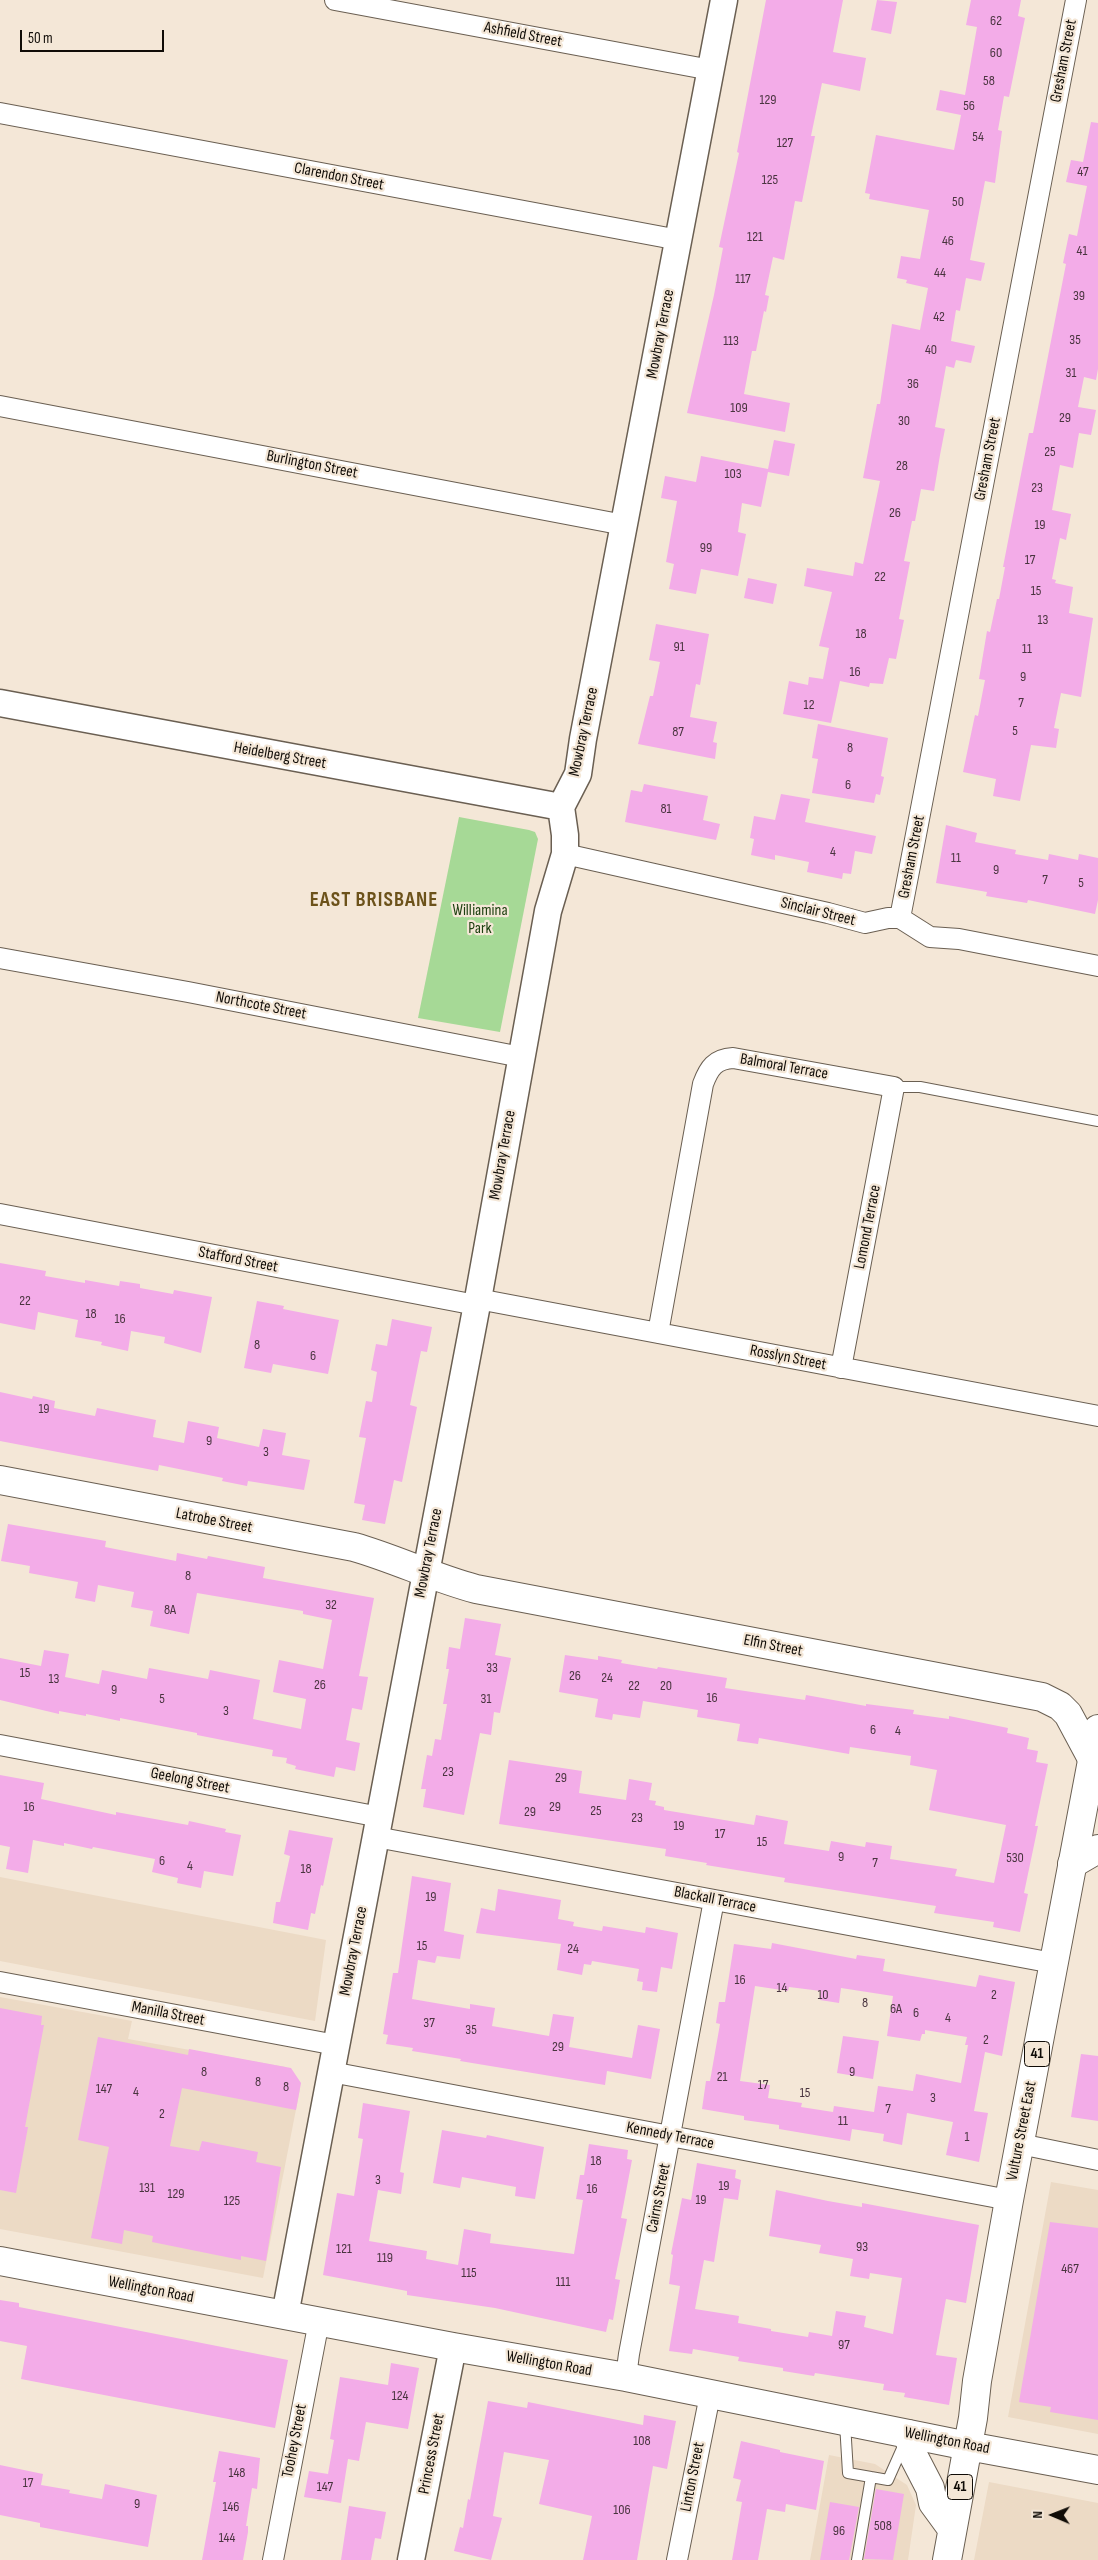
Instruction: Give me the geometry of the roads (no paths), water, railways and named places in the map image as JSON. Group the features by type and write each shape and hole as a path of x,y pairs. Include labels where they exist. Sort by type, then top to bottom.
{"main road":[{"name":"Latrobe Street","path":"0,1480 354,1547 425,1574"},
{"name":"Elfin Street","path":"425,1574 476,1589 1042,1697 1060,1706 1068,1714 1095,1764"},
{"name":"Vulture Street East","path":"968,2446 977,2381 1009,2200 1072,1864 1095,1764 1098,1729"},
{"path":"1072,1864 1098,1849"},
{"name":"Wellington Road","path":"0,2261 453,2347 626,2377 845,2422 1098,2470"},
{"path":"908,2434 914,2457 930,2488 933,2503 952,2529"},
{"name":"41","path":"947,2560 968,2446"}],"street":[{"name":"Ashfield Street","path":"335,0 711,70"},
{"name":"Mowbray Terrace","path":"285,2315 477,1302 548,911 565,854 565,835 561,806 565,794 576,780 580,767 583,739 724,0"},
{"name":"Gresham Street","path":"900,918 1076,0"},
{"name":"Clarendon Street","path":"0,113 679,240"},
{"name":"Burlington Street","path":"0,406 624,525"},
{"name":"Heidelberg Street","path":"0,702 561,806"},
{"name":"Sinclair Street","path":"565,854 828,913 854,922 865,923 888,918 900,918"},
{"path":"900,918 930,937 959,939 1098,966"},
{"name":"Northcote Street","path":"0,958 521,1057"},
{"name":"Balmoral Terrace","path":"658,1333 703,1084 708,1069 717,1061 733,1058 894,1087"},
{"name":"Lomond Terrace","path":"841,1368 894,1087"},
{"name":"Stafford Street","path":"0,1214 477,1302"},
{"name":"Rosslyn Street","path":"477,1302 658,1333 1098,1416"},
{"name":"Geelong Street","path":"0,1746 378,1827"},
{"name":"Blackall Terrace","path":"378,1827 714,1900 1053,1963"},
{"name":"Cairns Street","path":"626,2377 714,1900"},
{"name":"Manilla Street","path":"0,1982 336,2046"},
{"name":"Kennedy Terrace","path":"331,2072 1009,2200"},
{"path":"1020,2144 1098,2160"},
{"name":"Toohey Street","path":"273,2560 319,2322"},
{"name":"Princess Street","path":"411,2560 453,2347"},
{"name":"Linton Street","path":"677,2560 710,2395"}],"lane":[{"name":"Balmoral Terrace","path":"894,1087 920,1087 1098,1121"},
{"path":"845,2422 848,2473 888,2480 908,2434"},
{"path":"857,2560 871,2477"}],"district":[{"name":"EAST BRISBANE","path":"374,901"}],"park label":[{"name":"Williamina Park","path":"480,920"}]}
